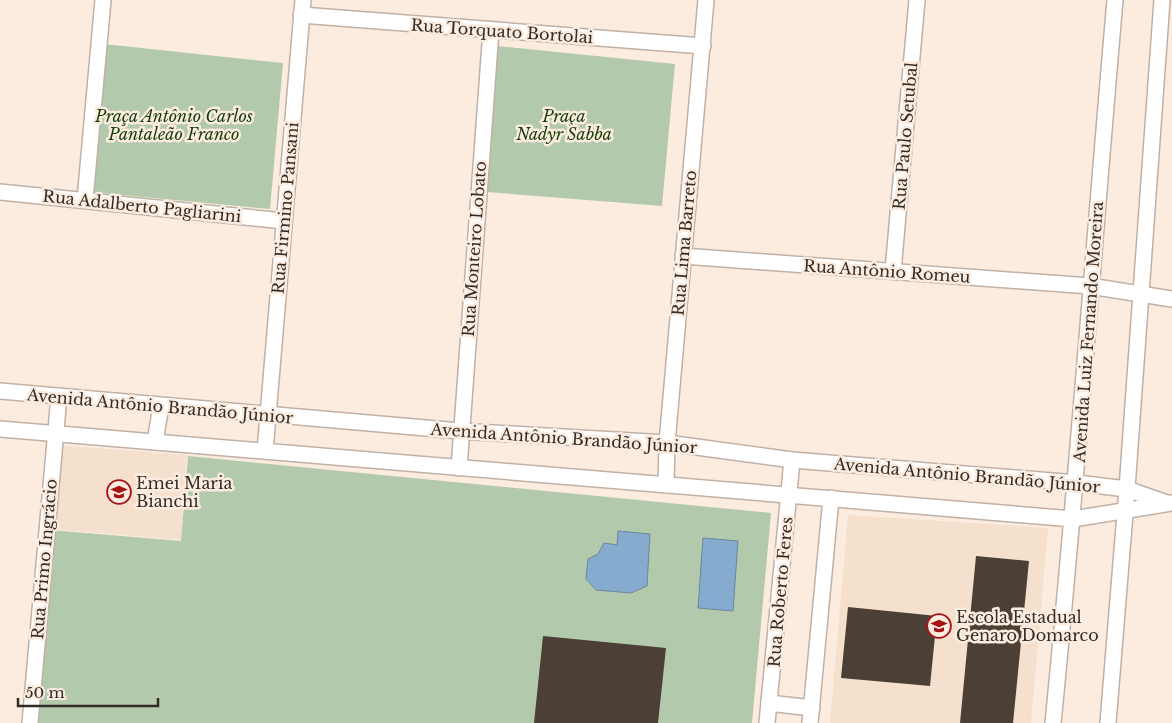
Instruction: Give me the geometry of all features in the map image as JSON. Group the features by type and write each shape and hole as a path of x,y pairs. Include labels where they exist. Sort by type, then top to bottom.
{"street":[{"path":"85,200 103,0"},
{"name":"Rua Firmino Pansani","path":"265,451 303,0"},
{"name":"Rua Lima Barreto","path":"666,485 667,443 706,0"},
{"name":"Rua Paulo Setubal","path":"893,271 917,0"},
{"name":"Avenida Luiz Fernando Moreira","path":"1053,723 1074,519 1090,286 1116,0"},
{"path":"1108,723 1126,512 1162,0"},
{"name":"Rua Torquato Bortolai","path":"302,15 703,46"},
{"name":"Rua Monteiro Lobato","path":"459,468 460,431 491,30"},
{"name":"Rua Adalberto Pagliarini","path":"0,192 284,221"},
{"name":"Rua Antônio Romeu","path":"683,256 1090,286 1141,296 1172,299"},
{"name":"Avenida Antônio Brandão Júnior","path":"0,391 268,416 460,431 667,443 792,460 1076,483 1127,489 1170,503"},
{"name":"Rua Primo Ingrácio","path":"30,723 59,396"},
{"path":"155,442 161,406"},
{"name":"Avenida Antônio Brandão Júnior","path":"0,429 1074,519 1126,512 1170,503"},
{"name":"Rua Roberto Feres","path":"768,723 792,460"},
{"path":"769,703 811,716 831,498"}],"shaded area":[{"name":"Emei Maria Bianchi","path":"57,445 187,455 181,540 50,529"},
{"name":"Escola Estadual Genaro Domarco","path":"848,515 1048,528 1031,723 830,723"}],"green space":[{"name":"Praça Antônio Carlos Pantaleão Franco","path":"104,44 283,63 270,209 91,192"},
{"name":"Praça Nadyr Sabba","path":"497,46 675,64 662,206 487,192"},
{"path":"188,456 771,513 752,723 33,723 50,530 181,541"}],"water":[{"path":"618,531 650,534 647,586 631,593 596,590 586,579 588,559 598,554 604,543 617,545"},
{"path":"703,538 738,541 733,611 698,608"}],"building":[{"path":"976,556 1029,561 1013,723 960,723"},
{"path":"848,607 937,616 930,686 841,678"},
{"path":"543,636 666,648 658,723 534,723"}],"place":[{"name":"Emei Maria Bianchi","path":"119,492"},
{"name":"Escola Estadual Genaro Domarco","path":"939,626"}]}
